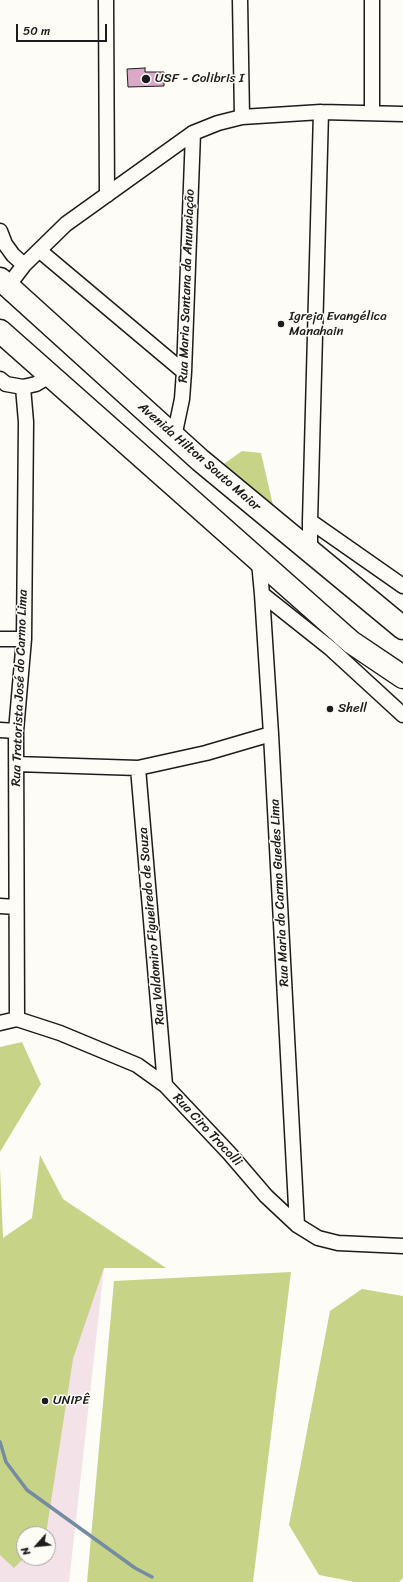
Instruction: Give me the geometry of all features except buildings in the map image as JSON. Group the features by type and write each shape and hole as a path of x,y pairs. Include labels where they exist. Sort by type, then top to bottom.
{"main road":[{"name":"Avenida Hilton Souto Maior","path":"4,283 200,460 403,628"},
{"path":"0,331 351,642 403,676"},
{"path":"111,428 135,440 141,441 152,435 155,419"},
{"path":"161,473 166,463 173,458 184,457 200,460"}],"street":[{"path":"106,0 107,195"},
{"path":"240,0 242,117"},
{"path":"372,0 372,113"},
{"path":"312,552 310,542 310,521 321,112"},
{"path":"4,283 40,251 66,224 193,133 218,123 242,117 321,112 403,114"},
{"name":"Rua Maria Santana da Anunciação","path":"174,437 182,399 184,372 193,133"},
{"path":"0,231 5,244 13,255 24,265"},
{"path":"40,251 184,372"},
{"path":"0,379 6,384 23,386 36,384 51,375"},
{"name":"Rua Tratorista José do Carmo Lima","path":"17,1019 16,731 24,639 26,422 23,386"},
{"path":"310,521 403,586"},
{"name":"Rua Maria do Carmo Guedes Lima","path":"259,562 271,734 297,1225"},
{"path":"262,594 330,648 403,715"},
{"path":"0,639 24,639"},
{"path":"0,730 16,731"},
{"path":"16,764 138,768 206,753 271,734"},
{"name":"Rua Valdomiro Figueiredo de Souza","path":"138,768 165,1085"},
{"path":"0,906 16,907"},
{"path":"0,1023 17,1019"},
{"name":"Rua Ciro Trocolli","path":"17,1019 60,1033 137,1065 165,1085 230,1154 266,1196 297,1225 318,1238 338,1243 403,1246"}],"shaded area":[{"name":"UNIPÊ","path":"0,1266 104,1268 69,1582 0,1582"}],"green space":[{"path":"242,451 261,453 279,531 214,471"},
{"path":"22,1042 41,1084 0,1152 0,1047"},
{"name":"UNIPÊ","path":"40,1155 63,1199 166,1268 104,1268 73,1359 47,1526 16,1526 16,1566 14,1568 0,1555 0,1168 3,1238 32,1218"},
{"path":"291,1272 253,1582 87,1582 114,1281"},
{"path":"362,1289 403,1296 403,1578 399,1582 355,1582 319,1575 289,1525 330,1311"}],"waterway":[{"path":"0,1442 6,1462 27,1490 135,1568 152,1577"}],"place":[{"name":"USF - Colibris I","path":"146,79"},
{"name":"Igreja Evangélica Manahain","path":"281,324"},
{"name":"Shell","path":"330,709"},
{"name":"UNIPÊ","path":"45,1401"}]}
